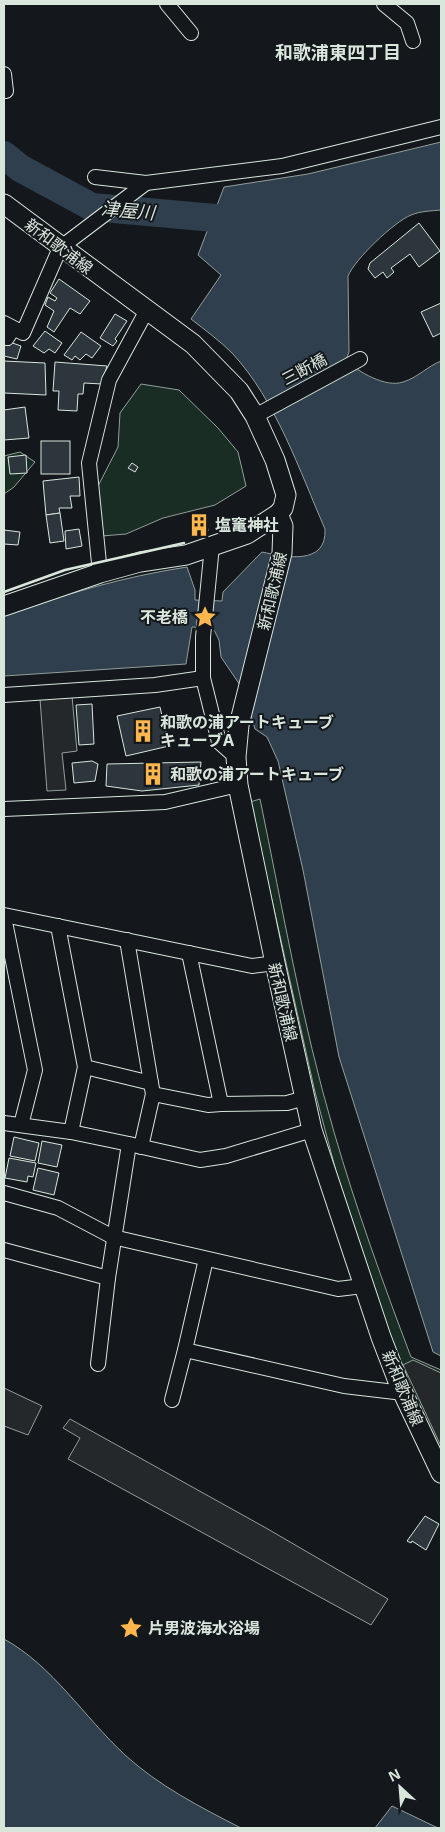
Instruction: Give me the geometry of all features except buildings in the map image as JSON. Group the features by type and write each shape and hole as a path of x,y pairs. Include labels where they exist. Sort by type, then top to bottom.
{"main road":[{"name":"新和歌浦線","path":"4,204 60,248 192,344 260,413 285,488 285,503 278,514 283,526 282,554 240,725 236,757 238,785 312,1130 363,1286 401,1389 441,1473"},
{"path":"4,606 140,562 186,555 247,534 278,514"}],"street":[{"path":"166,4 191,32"},
{"path":"384,4 407,23 414,41"},
{"path":"4,74 6,91"},
{"path":"95,177 142,187 282,166 441,127"},
{"path":"7,330 23,333 60,248 142,187"},
{"path":"100,574 89,463 109,380 147,310"},
{"name":"三断橋","path":"260,413 360,359"},
{"path":"212,546 203,636 203,678 219,742 236,757"},
{"path":"4,695 155,685 203,678"},
{"path":"4,808 165,802 238,785"},
{"path":"21,1125 35,1070 4,916 252,966 275,963"},
{"path":"58,926 85,1067 71,1132"},
{"path":"98,1364 113,1237 135,1145 152,1088 127,940"},
{"path":"189,953 221,1104"},
{"path":"85,1067 208,1105 287,1102 305,1098"},
{"path":"4,1123 71,1132 200,1160 226,1156 312,1130"},
{"path":"4,1193 58,1208 113,1237 338,1289 363,1286"},
{"path":"4,1250 108,1278"},
{"path":"172,1400 206,1259"},
{"path":"185,1350 344,1386 394,1392 401,1389"}],"green space":[{"path":"141,384 179,390 218,428 238,452 246,486 215,505 163,518 126,534 102,536 96,490 118,447 120,413"},
{"path":"20,452 35,462 14,487 4,494 4,456"},
{"path":"260,799 312,1050 351,1189 411,1357 441,1370 441,1452 399,1363 336,1171 315,1092 250,802"}],"shaded area":[{"path":"72,696 77,751 62,753 66,790 47,791 40,699"},
{"path":"413,1360 441,1373 441,1446 403,1365"},
{"path":"4,1388 42,1406 28,1435 4,1426"},
{"path":"70,1419 266,1528 388,1599 371,1625 68,1459 80,1438 63,1428"}],"water":[{"path":"441,142 441,210 411,215 395,225 358,260 348,276 349,352 346,360 373,378 389,383 403,382 413,378 441,361 441,1356 433,1352 339,1057 303,870 278,761 267,737 255,729 244,691 221,657 219,640 213,628 192,627 186,664 4,676 4,616 94,587 187,567 195,590 195,600 222,601 223,592 262,552 293,557 312,554 319,549 324,541 325,529 286,437 262,392 232,353 191,319 221,275 198,255 224,187 308,174"},
{"path":"4,1639 38,1663 110,1740 138,1766 180,1795 241,1828 4,1828"},
{"path":"392,1806 438,1828 375,1828"}],"waterway":[{"name":"津屋川","path":"4,155 20,168 92,207 237,220"}],"wall":[{"path":"4,592 65,570 184,543"}],"place":[{"name":"塩竃神社","path":"199,525"},
{"name":"不老橋","path":"205,617"},
{"name":"和歌の浦アートキューブ キューブA","path":"143,731"},
{"name":"和歌の浦アートキューブ","path":"153,774"},
{"name":"片男波海水浴場","path":"131,1628"}],"district":[{"name":"和歌浦東四丁目","path":"338,52"}]}
